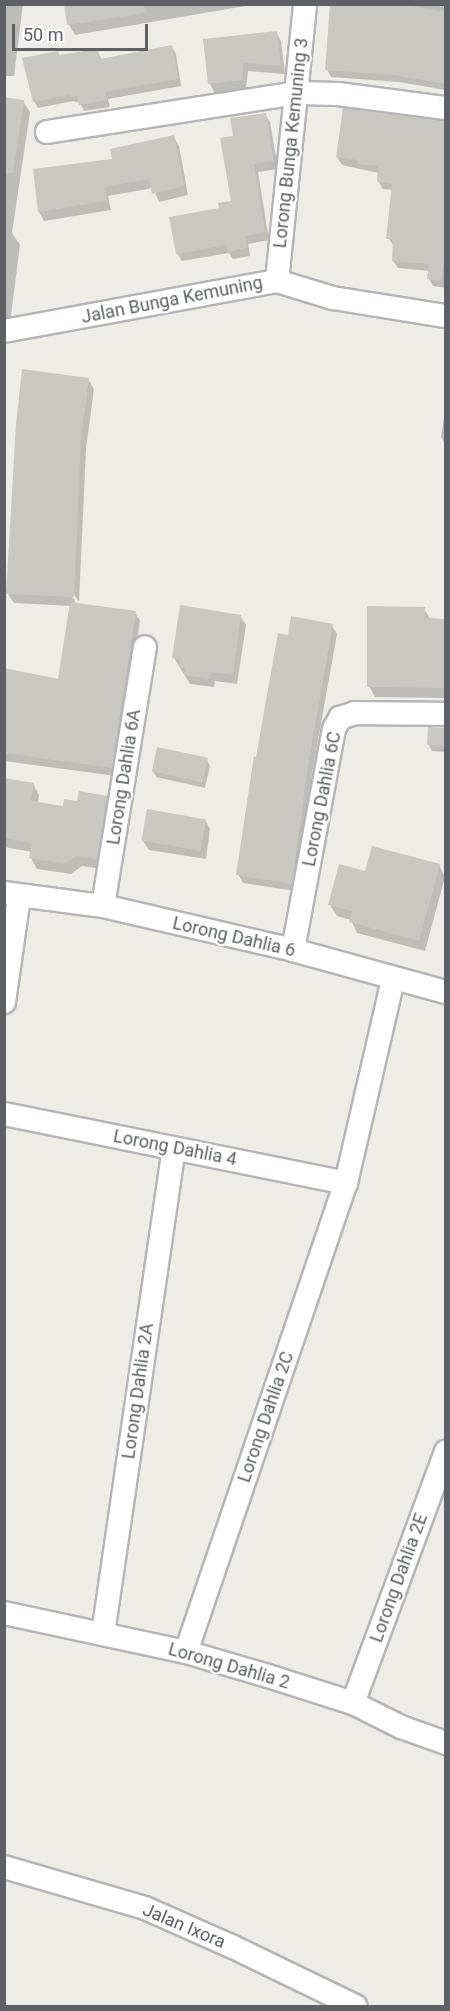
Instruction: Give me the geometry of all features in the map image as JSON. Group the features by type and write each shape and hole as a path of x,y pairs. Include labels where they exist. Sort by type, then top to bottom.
{"street":[{"name":"Lorong Bunga Kemuning 3","path":"276,281 305,4"},
{"path":"47,132 296,93 338,94 446,108"},
{"name":"Jalan Bunga Kemuning","path":"4,331 276,281 333,298 446,316"},
{"name":"Lorong Dahlia 6A","path":"103,906 145,647"},
{"name":"Lorong Dahlia 6C","path":"293,950 334,729 340,718 354,713 446,714"},
{"path":"4,1002 12,894"},
{"name":"Lorong Dahlia 6","path":"12,894 103,906 293,950 446,992"},
{"name":"Lorong Dahlia 2C","path":"186,1652 346,1183 393,979"},
{"name":"Lorong Dahlia 4","path":"4,1114 346,1183"},
{"name":"Lorong Dahlia 2A","path":"103,1634 174,1148"},
{"name":"Lorong Dahlia 2E","path":"353,1703 446,1452"},
{"name":"Lorong Dahlia 2","path":"4,1613 186,1652 353,1703 401,1727 446,1743"},
{"name":"Jalan Ixora","path":"4,1867 145,1908 233,1947 355,2007"}],"building":[{"path":"64,4 144,4 145,13 67,25"},
{"path":"330,4 400,4 446,12 446,84 393,75 325,70"},
{"path":"277,31 281,66 244,63 242,80 208,84 203,39"},
{"path":"172,45 178,79 105,92 107,100 79,105 77,96 69,97 69,95 33,102 22,58 58,51 59,55 98,49 100,59"},
{"path":"4,97 24,100 13,173 4,173"},
{"path":"343,108 446,121 445,253 441,281 427,279 429,264 392,261 393,239 386,239 392,184 377,181 378,166 357,164 358,160 336,157"},
{"path":"266,113 274,161 254,164 265,232 245,236 247,248 227,252 226,245 176,254 169,217 219,208 218,203 231,201 220,138 233,136 230,118"},
{"path":"174,135 184,186 152,194 149,179 104,187 107,201 38,212 33,169 112,159 110,149"},
{"path":"22,369 89,378 81,439 74,597 6,594 16,424"},
{"path":"70,602 136,611 112,768 4,753 4,668 58,679"},
{"path":"180,605 241,615 233,675 211,672 210,679 184,675 185,668 179,667 180,659 172,658"},
{"path":"367,606 425,607 425,618 446,619 446,688 367,687"},
{"path":"291,616 333,624 308,765 292,884 236,875 254,756 256,757 278,633 288,635"},
{"path":"428,727 446,728 445,746 427,745"},
{"path":"157,747 208,758 203,782 152,771"},
{"path":"4,778 34,783 31,801 63,806 64,799 77,801 79,791 107,796 97,859 76,856 65,864 29,858 32,843 4,838"},
{"path":"147,809 206,819 201,851 141,841"},
{"path":"372,846 440,864 419,941 349,922 352,911 328,905 339,864 365,871"}]}
